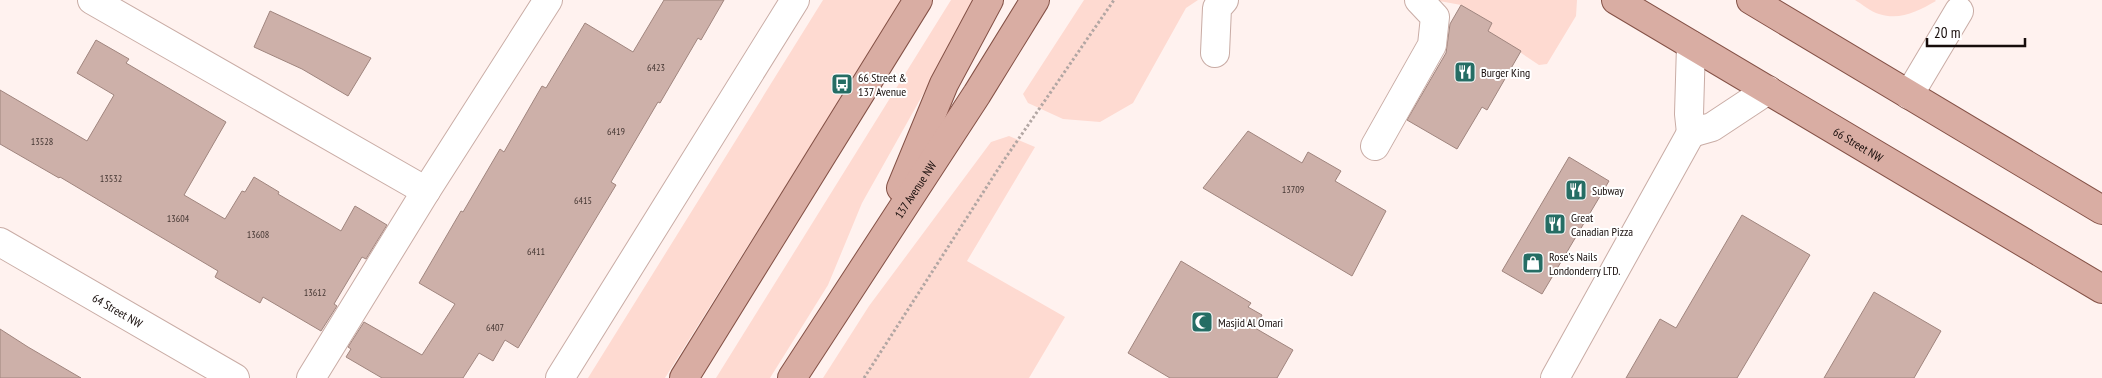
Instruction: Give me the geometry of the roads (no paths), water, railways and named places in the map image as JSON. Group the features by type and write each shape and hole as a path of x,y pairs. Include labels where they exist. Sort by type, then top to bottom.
{"main road":[{"path":"684,378 918,0"},
{"path":"876,250 944,84 989,0"},
{"name":"137 Avenue NW","path":"792,378 1029,10 1044,0"},
{"name":"66 Street NW","path":"1616,0 2102,289"},
{"path":"1751,0 2102,210"}],"street":[{"path":"92,0 426,191"},
{"path":"311,378 426,191 548,0"},
{"path":"560,378 795,0"},
{"path":"1215,53 1217,8 1224,0"},
{"path":"1375,146 1432,45 1435,17 1418,0"},
{"path":"1908,95 1959,11"},
{"path":"1555,378 1691,133 1689,114 1691,45"},
{"path":"1691,133 1712,127 1768,90"},
{"name":"64 Street NW","path":"0,242 235,378"}],"place":[{"name":"Burger King","path":"1465,72"},
{"name":"66 Street & 137 Avenue","path":"842,84"},
{"name":"Subway","path":"1576,190"},
{"name":"Great Canadian Pizza","path":"1555,224"},
{"name":"Rose's Nails Londonderry LTD.","path":"1533,263"},
{"name":"Masjid Al Omari","path":"1202,322"}]}
